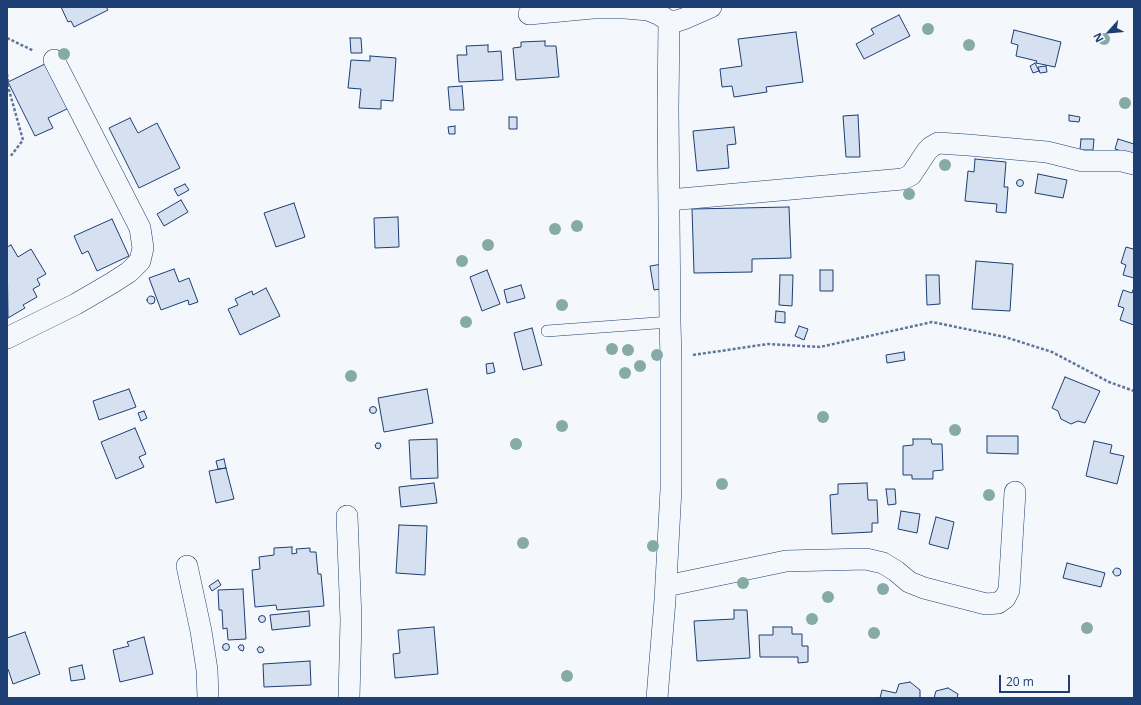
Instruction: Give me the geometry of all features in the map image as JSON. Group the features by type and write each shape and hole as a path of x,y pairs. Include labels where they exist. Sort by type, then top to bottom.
{"street":[{"path":"529,14 593,8 625,8 648,10 669,21 677,21 711,7"},
{"path":"657,698 666,586 671,489 668,109 669,21"},
{"path":"7,338 76,304 129,272 140,261 143,248 140,228 54,60"},
{"path":"669,200 903,179 912,175 931,147 938,143 1047,152 1083,160 1122,161 1134,164"},
{"path":"666,586 786,562 866,559 883,563 896,571 909,582 924,588 986,604 998,603 1006,598 1009,590 1015,492"},
{"path":"347,516 351,620 348,698"},
{"path":"187,566 208,670 208,698"}],"lane":[{"path":"547,331 670,322"}],"path":[{"path":"7,38 32,51 48,55 54,60"},
{"path":"7,74 9,90 23,140 10,157"},
{"path":"671,359 768,344 820,347 932,322 1005,337 1052,352 1109,382 1134,391"}],"building":[{"path":"61,7 106,7 108,10 74,27 71,21 68,22"},
{"path":"899,15 910,36 864,59 856,44 874,34 871,29"},
{"path":"1014,30 1061,42 1055,67 1036,63 1037,61 1016,56 1018,45 1011,43"},
{"path":"796,32 803,82 766,87 767,92 734,97 732,86 722,87 720,69 742,66 738,39"},
{"path":"350,38 361,38 362,53 351,53"},
{"path":"545,41 545,46 556,46 559,77 516,80 513,48 521,47 521,42"},
{"path":"488,45 488,52 501,51 503,80 459,82 457,55 467,55 466,46"},
{"path":"370,56 396,58 393,101 381,100 381,109 359,108 361,89 348,88 351,60 370,61"},
{"path":"49,62 71,107 48,118 53,128 35,136 8,82"},
{"path":"1035,63 1039,71 1033,73 1030,66"},
{"path":"1046,66 1047,72 1040,73 1038,67"},
{"path":"462,86 464,110 450,110 448,87"},
{"path":"858,115 860,157 846,157 843,116"},
{"path":"1069,115 1080,117 1079,122 1069,121"},
{"path":"509,117 517,117 517,129 509,129"},
{"path":"130,118 138,133 157,123 180,168 139,188 109,128"},
{"path":"455,126 455,134 449,134 448,127"},
{"path":"734,127 736,144 727,145 729,168 697,171 693,131"},
{"path":"1081,139 1094,139 1093,150 1080,150"},
{"path":"1118,139 1134,144 1134,155 1115,149"},
{"path":"975,159 1006,162 1004,187 1008,187 1006,213 996,212 997,204 965,201 968,171 974,172"},
{"path":"1038,174 1067,180 1063,198 1035,193"},
{"path":"1020,179 1023,180 1023,186 1020,187 1017,186 1016,183 1017,180"},
{"path":"185,184 189,190 178,196 174,189"},
{"path":"181,200 188,212 164,226 157,214"},
{"path":"294,203 305,237 276,247 264,213"},
{"path":"789,207 791,258 752,259 752,272 694,273 692,209"},
{"path":"398,217 399,247 375,248 374,218"},
{"path":"112,219 129,256 97,271 88,251 82,254 74,236"},
{"path":"11,245 18,257 31,249 46,274 37,279 40,285 33,289 37,297 23,305 25,308 8,318 7,247"},
{"path":"1134,246 1134,278 1123,275 1126,265 1121,263 1126,247 1133,249"},
{"path":"976,261 1013,264 1010,311 972,309"},
{"path":"663,264 667,288 654,290 650,266"},
{"path":"174,269 179,282 189,278 198,302 189,305 188,300 161,310 149,278"},
{"path":"487,270 500,304 482,311 470,277"},
{"path":"820,270 833,270 833,291 820,291"},
{"path":"780,275 793,275 792,306 779,305"},
{"path":"926,275 939,275 940,304 927,305"},
{"path":"521,285 525,298 507,303 504,290"},
{"path":"1134,287 1134,325 1120,320 1124,308 1118,306 1123,290 1132,293"},
{"path":"266,288 280,316 240,335 228,309 238,305 235,299 252,291 253,295"},
{"path":"151,296 154,297 154,303 151,304 148,303 147,300 148,297"},
{"path":"776,311 785,312 785,323 775,322"},
{"path":"799,326 808,329 804,340 795,336"},
{"path":"532,328 542,365 523,370 514,333"},
{"path":"904,352 905,360 887,363 886,355"},
{"path":"493,363 495,372 487,374 486,364"},
{"path":"1065,377 1100,391 1085,423 1078,421 1071,424 1061,419 1058,411 1052,408"},
{"path":"129,389 136,407 99,420 93,401"},
{"path":"427,389 433,423 384,432 378,398"},
{"path":"373,407 376,410 373,413 370,410"},
{"path":"144,411 147,418 141,421 138,413"},
{"path":"135,428 146,454 139,457 144,467 116,479 101,442"},
{"path":"987,436 1018,436 1018,454 987,453"},
{"path":"437,439 438,478 411,479 409,440"},
{"path":"913,439 931,439 932,444 942,444 943,470 933,471 933,479 912,479 912,475 903,475 903,446 913,445"},
{"path":"1094,441 1112,445 1110,453 1124,456 1117,484 1086,476"},
{"path":"380,443 381,446 379,449 376,448 375,445"},
{"path":"224,459 226,468 218,469 216,461"},
{"path":"226,468 234,499 216,503 209,471"},
{"path":"434,483 437,503 401,507 399,487"},
{"path":"867,483 868,500 877,500 878,523 872,523 872,532 832,534 830,495 838,494 838,484"},
{"path":"886,489 895,489 896,504 888,505"},
{"path":"901,511 920,514 917,533 898,529"},
{"path":"936,517 954,522 948,549 929,544"},
{"path":"399,525 427,526 425,575 396,573"},
{"path":"292,547 292,554 297,553 296,549 310,548 310,552 316,552 318,574 321,574 324,606 277,610 276,605 255,607 252,570 260,569 259,557 274,555 274,548"},
{"path":"1067,563 1105,573 1101,587 1063,578"},
{"path":"1115,568 1119,568 1121,572 1119,576 1115,576 1113,574 1113,570"},
{"path":"218,580 221,585 212,591 209,586"},
{"path":"243,589 246,639 228,640 227,628 223,629 222,610 219,610 218,590"},
{"path":"734,610 747,610 750,658 697,661 694,621 734,619"},
{"path":"309,611 310,626 272,630 270,615"},
{"path":"262,616 265,619 262,622 259,619"},
{"path":"434,627 438,674 395,678 393,654 400,653 398,630"},
{"path":"773,627 792,627 792,634 802,634 802,646 808,646 808,662 798,663 798,657 760,657 759,635 773,635"},
{"path":"25,632 40,674 13,684 7,669 7,638"},
{"path":"144,637 153,674 120,682 113,650 129,646 127,642"},
{"path":"226,644 229,647 226,650 223,647"},
{"path":"243,645 243,651 238,647"},
{"path":"262,647 264,650 263,652 259,653 257,649"},
{"path":"310,661 311,685 264,687 263,664"},
{"path":"82,665 85,679 71,681 69,668"},
{"path":"910,682 920,690 920,698 880,698 882,690 896,693 899,684"},
{"path":"948,688 958,694 957,698 934,698 936,691"}]}
